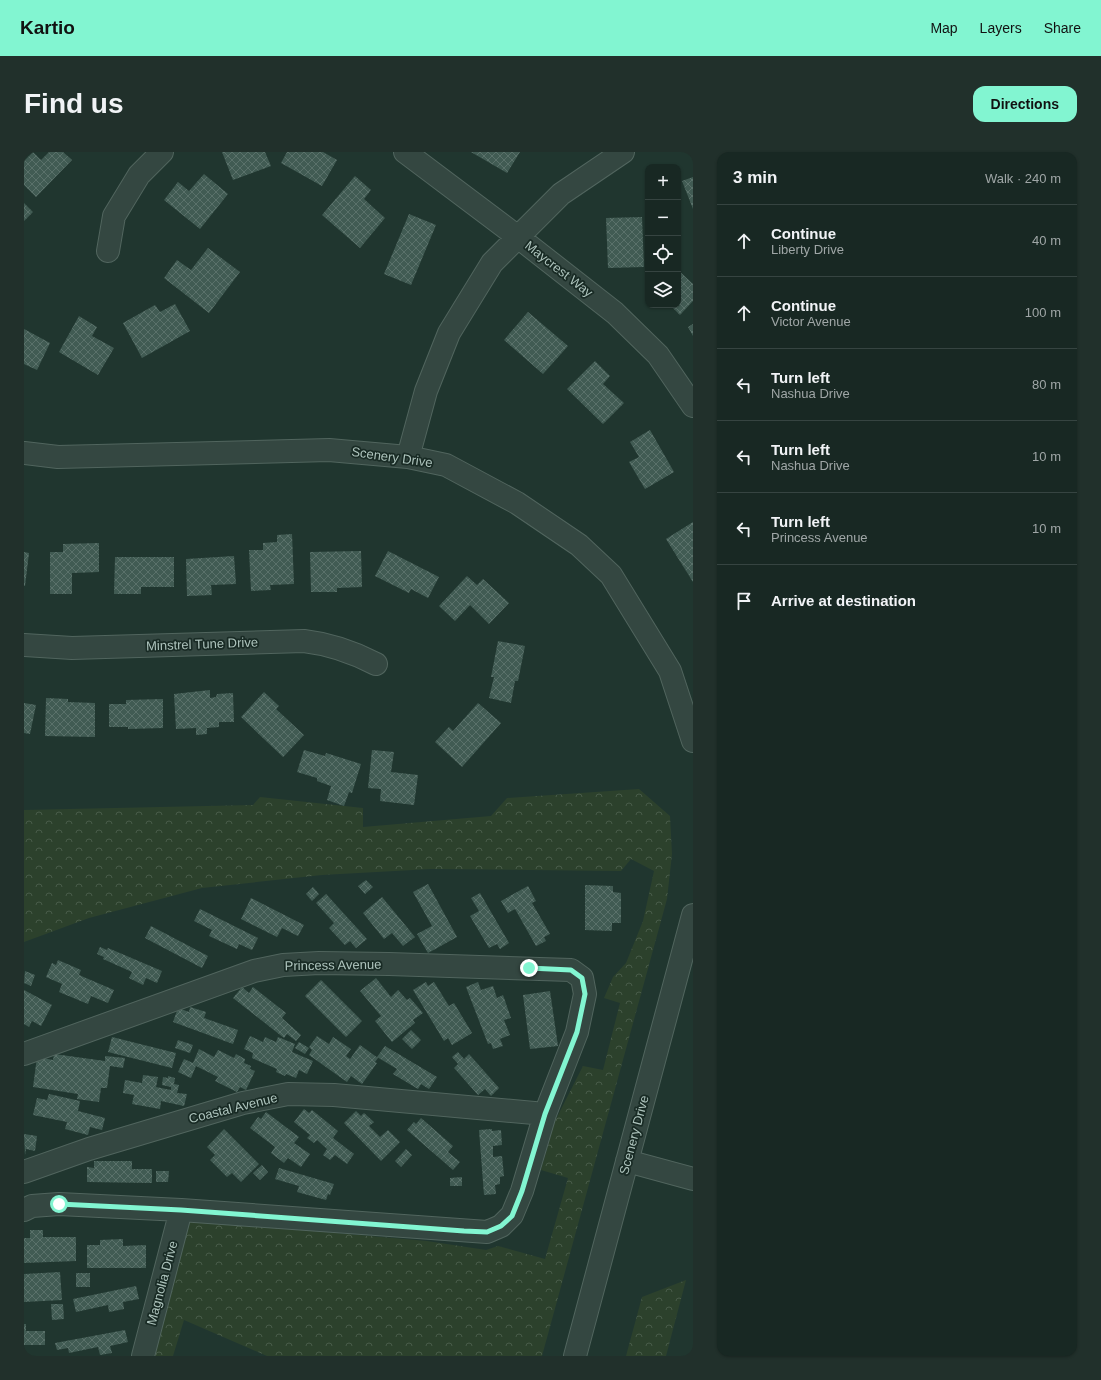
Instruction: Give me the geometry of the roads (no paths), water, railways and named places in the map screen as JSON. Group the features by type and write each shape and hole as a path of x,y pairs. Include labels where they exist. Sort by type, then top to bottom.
{"street":[{"path":"108,251 114,216 139,175 162,152"},
{"name":"Maycrest Way","path":"405,152 518,236 615,313 658,354 693,406"},
{"path":"408,457 426,391 449,333 492,263 561,194 623,152"},
{"name":"Scenery Drive","path":"24,452 58,458 329,450 408,457 446,465 517,502 579,545 610,575 670,672 693,741"},
{"name":"Minstrel Tune Drive","path":"24,645 72,648 304,641 322,643 338,648 356,654 376,664"},
{"name":"Scenery Drive","path":"575,1356 693,915"},
{"name":"Princess Avenue","path":"24,1054 254,971 283,965 319,963 381,964 571,970 582,978 585,994 577,1032 545,1114"},
{"name":"Coastal Avenue","path":"24,1172 89,1149 235,1105 288,1094 334,1095 545,1114"},
{"path":"24,1210 32,1206 59,1204 181,1210 487,1232 501,1226 512,1216 522,1191 545,1114"},
{"path":"627,1161 693,1178"},
{"name":"Magnolia Drive","path":"143,1356 181,1210"}]}
